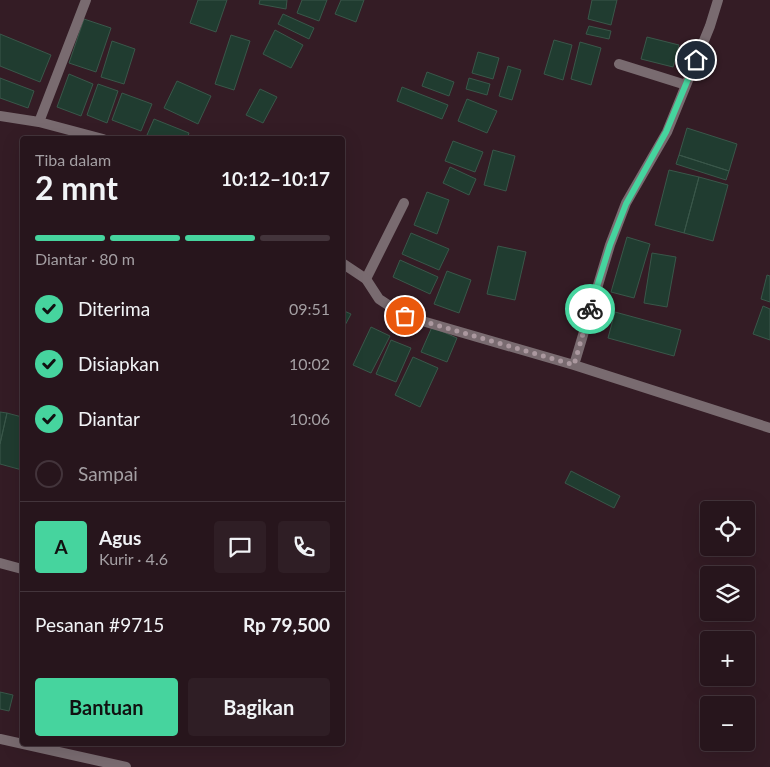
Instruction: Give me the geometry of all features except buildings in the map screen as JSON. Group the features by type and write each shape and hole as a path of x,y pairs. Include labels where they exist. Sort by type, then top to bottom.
{"street":[{"path":"38,122 86,0"},
{"path":"574,365 610,245 626,204 666,132 710,26 718,0"},
{"path":"619,64 686,86"},
{"path":"0,116 38,122 92,136"},
{"path":"366,279 404,203"},
{"path":"345,265 366,279 379,299 405,316 574,365 770,428"},
{"path":"0,563 20,568"},
{"path":"0,739 20,742"},
{"path":"47,746 126,767"}],"way so far":[{"path":"405,316 574,365 590,309"}],"route":[{"path":"590,309 610,245 626,204 666,132 696,60"}]}
